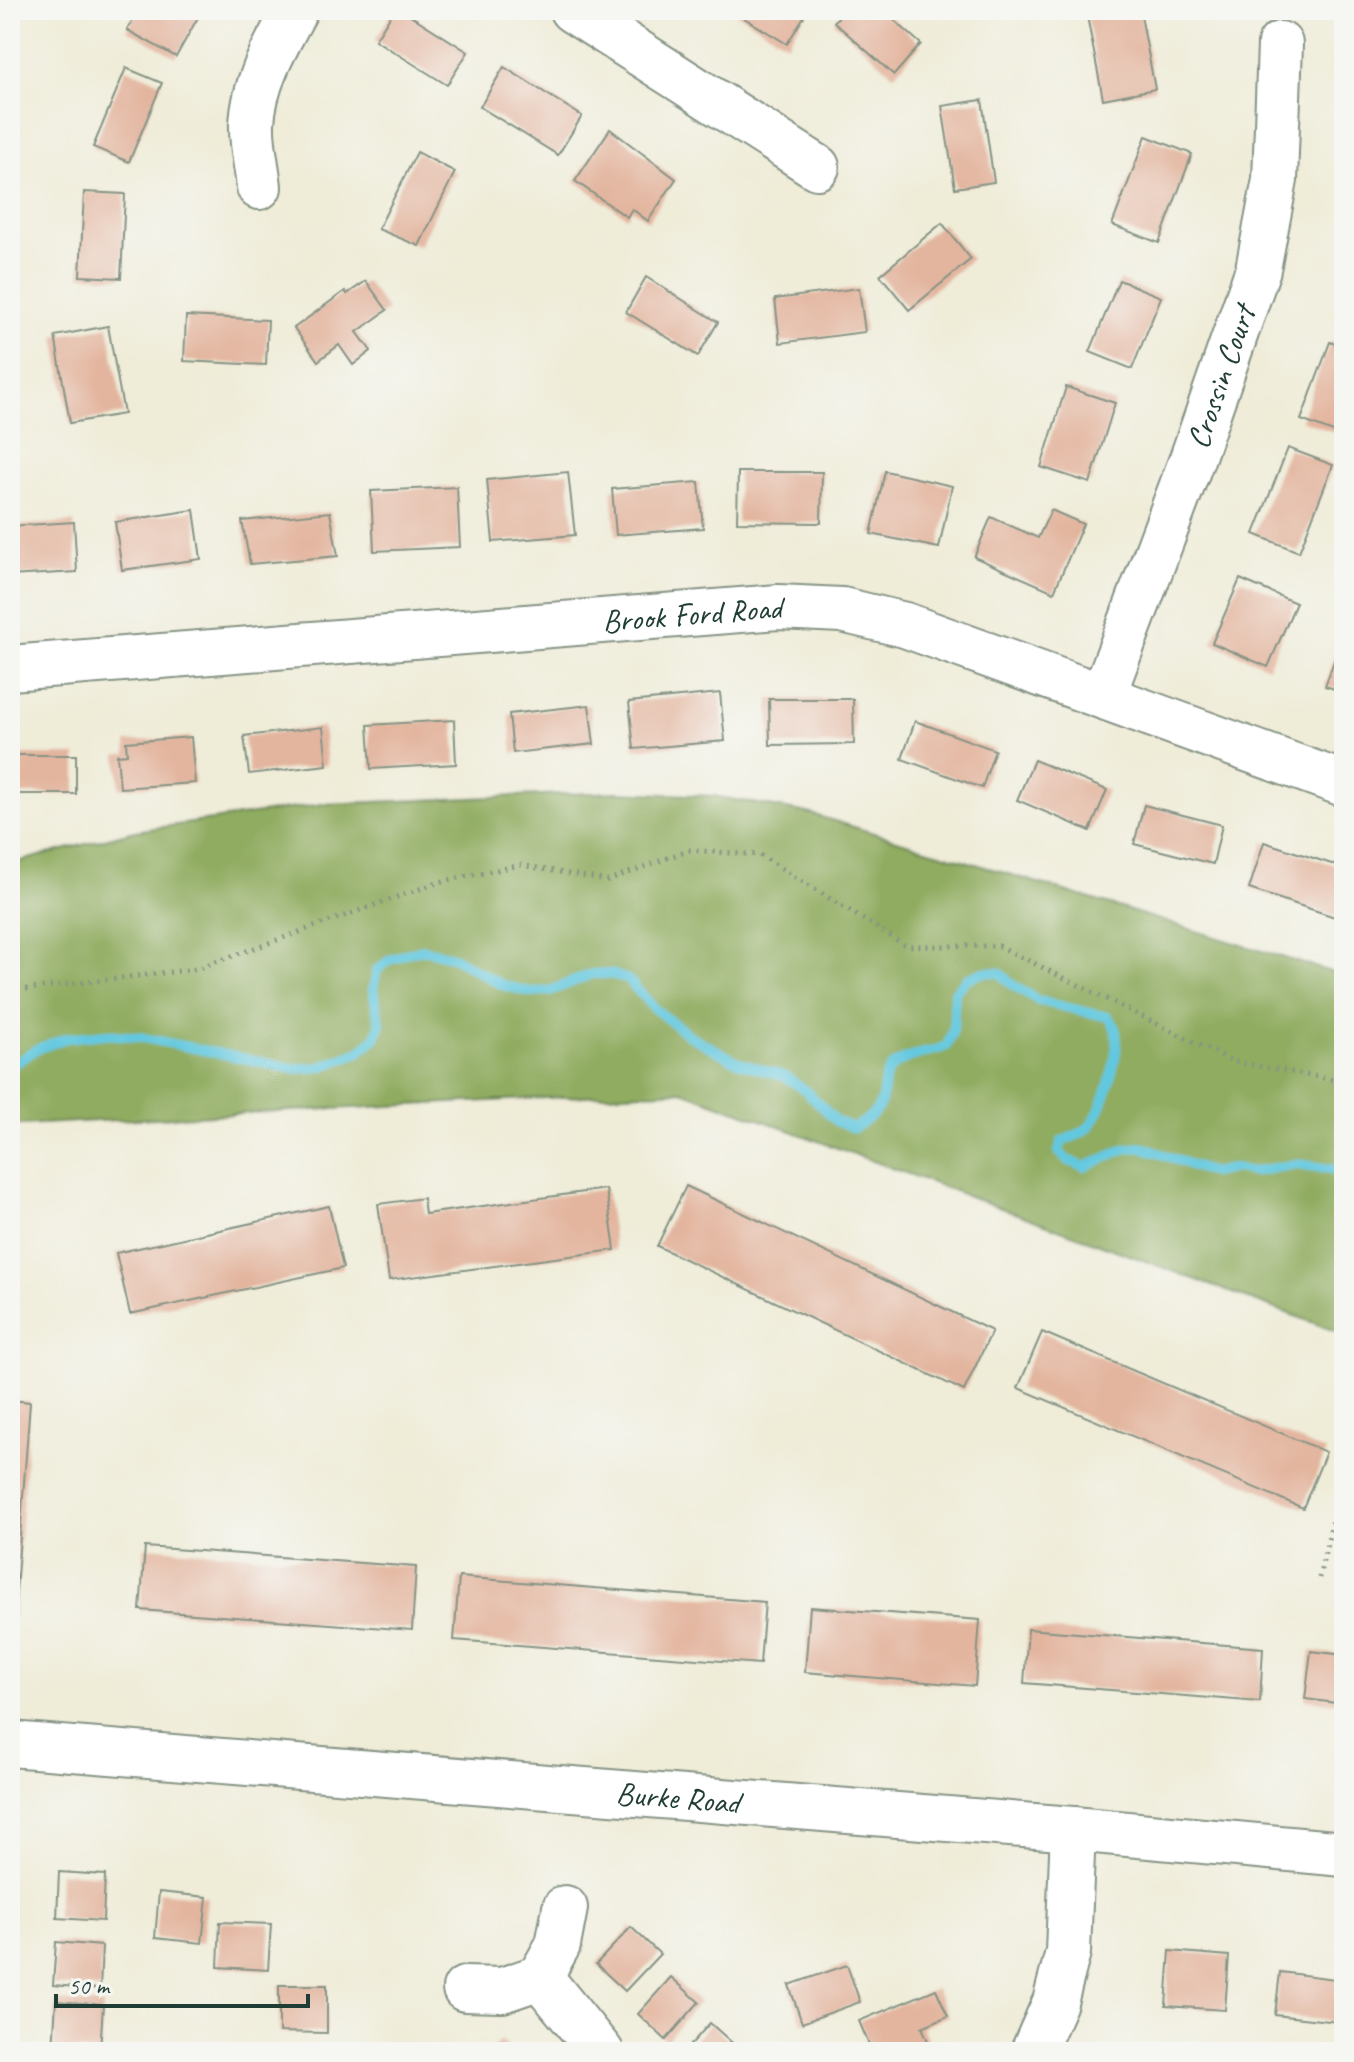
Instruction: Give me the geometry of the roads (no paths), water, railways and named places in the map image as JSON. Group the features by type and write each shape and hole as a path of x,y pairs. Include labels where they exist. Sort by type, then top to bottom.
{"street":[{"path":"259,187 252,125 257,90 295,10"},
{"path":"572,10 817,167"},
{"name":"Crossin Court","path":"1103,696 1192,459 1258,269 1275,180 1280,44"},
{"name":"Brook Ford Road","path":"10,668 778,607 842,610 905,625 1344,784"},
{"name":"Burke Road","path":"10,1744 1073,1829 1344,1854"},
{"path":"1033,2052 1055,2002 1068,1952 1073,1829"},
{"path":"465,1989 502,1990 540,1977 558,1945 565,1908"},
{"path":"540,1977 601,2052"}],"waterway":[{"path":"10,1067 35,1050 66,1038 106,1034 139,1037 295,1069 321,1067 359,1052 375,1038 380,1025 373,989 377,970 388,961 423,949 453,957 502,985 529,992 550,991 592,974 611,974 628,980 656,1010 690,1036 738,1062 786,1077 806,1091 837,1122 854,1128 879,1106 885,1078 893,1066 947,1046 953,1030 955,992 966,979 984,972 1000,973 1039,1001 1108,1017 1115,1027 1116,1050 1106,1093 1090,1126 1062,1141 1059,1152 1067,1160 1085,1167 1124,1149 1142,1147 1212,1173 1236,1168 1252,1172 1297,1164 1344,1171"}]}
